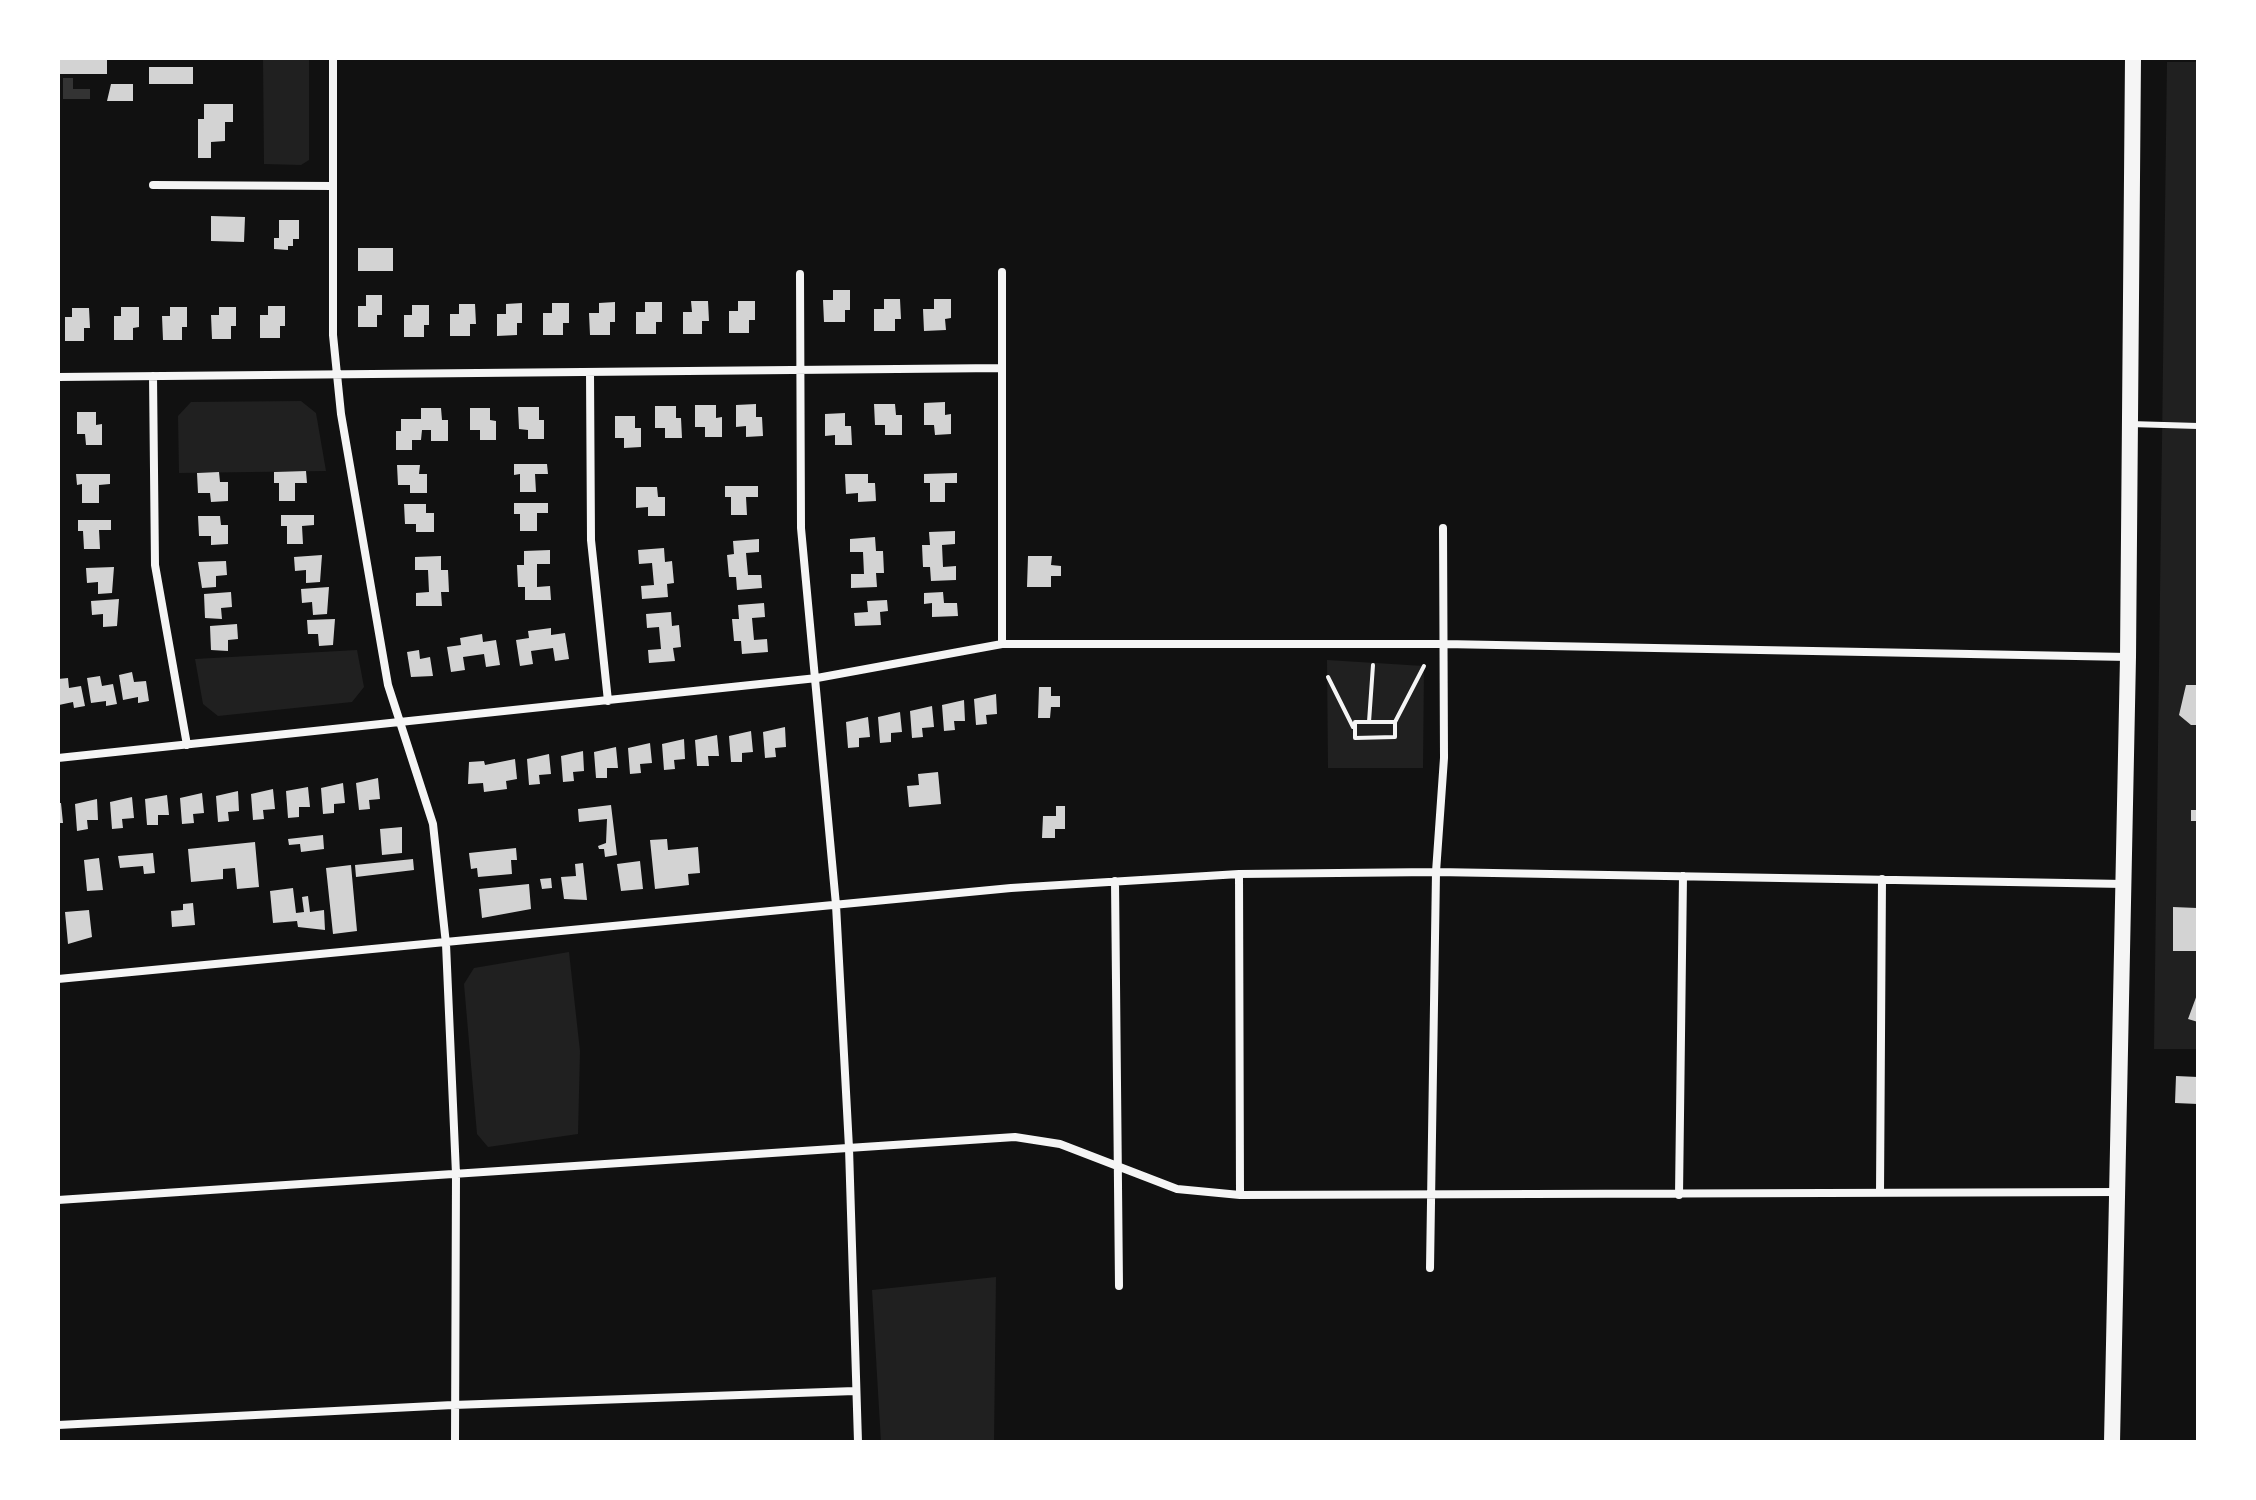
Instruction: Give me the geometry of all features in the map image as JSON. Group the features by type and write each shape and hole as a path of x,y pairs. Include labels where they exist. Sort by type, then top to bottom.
{"main road":[{"path":"2112,1442 2128,657 2133,58"}],"street":[{"path":"333,58 333,335 337,374 388,685 433,824 446,944 456,1174 455,1442"},
{"path":"153,185 333,186"},
{"path":"1002,272 1002,644"},
{"path":"800,274 801,528 836,905 849,1148 858,1442"},
{"path":"58,377 1002,368"},
{"path":"590,372 591,540 608,701"},
{"path":"153,376 155,565 187,745"},
{"path":"1430,1268 1436,872 1444,758 1443,528"},
{"path":"58,758 817,678 1002,644 1444,644 2128,657"},
{"path":"58,979 1011,888 1239,874 1436,872 2124,884"},
{"path":"1239,874 1240,1195"},
{"path":"1679,1195 1683,876"},
{"path":"1880,1193 1882,879"},
{"path":"1115,881 1121,1166 1119,1286"},
{"path":"58,1200 1015,1137 1060,1144 1177,1189 1240,1195 2118,1192"},
{"path":"58,1425 453,1405 855,1391"}],"lane":[{"path":"2130,424 2198,426"}],"path":[{"path":"1369,722 1373,665"},
{"path":"1395,722 1355,722 1355,738 1395,737 1395,722 1424,666"},
{"path":"1328,677 1355,730"}],"shaded area":[{"path":"263,58 309,58 309,160 301,165 264,164"},
{"path":"2167,62 2198,62 2198,1049 2154,1049"},
{"path":"63,78 73,78 73,89 90,89 90,99 63,99"},
{"path":"301,401 316,413 326,471 179,473 178,416 191,402"},
{"path":"357,650 364,687 352,702 218,716 203,704 195,659"},
{"path":"1327,660 1424,666 1423,768 1328,768"},
{"path":"569,952 580,1051 578,1134 488,1147 477,1134 464,984 474,968"},
{"path":"996,1277 994,1442 881,1442 872,1290"}],"building":[{"path":"58,58 107,58 107,74 58,74"},
{"path":"149,67 193,67 193,84 149,84"},
{"path":"111,84 133,84 133,101 107,101"},
{"path":"204,104 233,104 233,122 225,122 225,141 211,142 211,158 198,158 198,119 204,119"},
{"path":"211,216 245,217 244,242 211,241"},
{"path":"279,220 299,220 299,239 293,239 293,246 288,246 288,250 274,249 274,238 279,238"},
{"path":"358,248 393,248 393,271 358,271"},
{"path":"833,290 850,290 850,310 845,310 845,322 824,322 823,300 833,300"},
{"path":"366,295 382,295 382,315 377,315 377,327 358,327 358,306 366,306"},
{"path":"884,299 900,299 901,319 895,319 895,331 874,331 874,309 884,309"},
{"path":"934,299 951,299 951,318 945,319 946,330 924,331 923,309 934,309"},
{"path":"691,301 708,301 709,321 702,321 702,334 683,334 683,312 692,312"},
{"path":"738,301 755,301 755,320 749,320 749,333 729,333 729,311 738,311"},
{"path":"615,302 615,322 610,322 610,335 590,335 589,313 599,313 599,303"},
{"path":"645,302 662,302 662,322 656,322 656,334 636,334 636,312 645,312"},
{"path":"522,303 522,323 517,323 517,335 497,336 497,314 506,314 506,304"},
{"path":"552,303 569,303 569,323 563,323 563,335 543,335 543,313 552,313"},
{"path":"459,304 475,304 476,324 470,324 470,336 450,336 450,314 459,314"},
{"path":"412,305 429,305 429,325 424,325 424,337 404,337 404,315 412,315"},
{"path":"268,306 285,306 285,326 280,326 280,338 260,338 260,315 268,315"},
{"path":"121,307 139,307 139,327 133,328 133,340 114,340 114,316 121,316"},
{"path":"170,307 187,307 187,327 182,327 182,340 163,340 162,316 170,316"},
{"path":"219,307 236,307 236,326 231,326 231,339 212,339 211,315 219,315"},
{"path":"72,308 89,308 90,328 84,328 84,341 65,341 65,317 72,317"},
{"path":"945,402 945,415 951,414 951,434 935,435 934,425 924,425 924,403"},
{"path":"756,404 756,417 762,417 763,436 746,437 746,426 736,427 736,405"},
{"path":"874,404 895,404 896,415 902,415 902,435 885,435 885,425 875,425"},
{"path":"695,405 716,405 716,418 722,417 722,437 705,437 705,427 695,427"},
{"path":"655,406 676,406 676,418 681,418 682,438 665,438 665,428 655,428"},
{"path":"518,407 539,407 539,420 544,420 544,439 528,439 528,430 519,429"},
{"path":"421,408 441,408 442,420 448,420 448,441 431,441 431,430 422,430 421,440 412,440 412,450 396,450 396,431 401,431 401,419 421,419"},
{"path":"470,408 490,408 490,420 496,421 496,440 480,440 480,430 470,430"},
{"path":"77,412 96,412 96,425 102,424 102,445 86,445 85,434 77,434"},
{"path":"845,413 845,426 851,426 852,445 835,445 835,435 825,436 825,414"},
{"path":"615,416 635,416 635,428 641,428 641,447 624,448 624,438 615,438"},
{"path":"514,464 547,464 548,474 535,474 536,492 520,492 520,474 514,475"},
{"path":"397,465 420,465 419,474 427,474 427,493 410,493 410,485 398,485"},
{"path":"306,471 307,483 295,483 295,501 279,501 279,483 274,483 274,472"},
{"path":"219,472 220,482 228,482 228,501 211,502 210,493 198,493 197,473"},
{"path":"957,473 957,483 945,483 945,502 930,502 930,483 924,483 924,474"},
{"path":"76,474 110,474 110,484 99,485 99,503 82,503 82,484 77,485"},
{"path":"845,474 868,474 868,483 875,483 876,501 858,502 858,493 846,494"},
{"path":"725,486 758,486 758,497 746,497 747,515 731,515 731,497 725,497"},
{"path":"636,487 657,487 658,497 665,497 665,516 648,516 648,507 636,508"},
{"path":"514,503 548,503 548,513 537,513 537,531 520,531 520,514 514,514"},
{"path":"404,504 426,504 426,513 434,513 434,532 416,532 416,524 405,524"},
{"path":"281,515 314,515 314,525 302,526 303,544 287,544 287,526 281,526"},
{"path":"198,516 220,516 221,525 228,525 228,544 211,545 211,536 199,536"},
{"path":"78,520 111,520 111,530 99,530 100,549 84,549 83,531 78,531"},
{"path":"955,531 955,544 942,545 943,567 956,566 956,580 931,581 930,567 923,567 922,545 930,545 929,532"},
{"path":"875,537 876,551 883,551 884,573 876,573 877,587 851,588 851,574 864,574 863,552 850,552 850,539"},
{"path":"759,539 759,552 746,553 748,575 761,575 762,588 737,590 736,577 729,577 727,555 734,554 733,541"},
{"path":"664,548 665,562 672,561 674,583 667,584 668,597 642,599 641,586 654,585 652,563 639,564 638,550"},
{"path":"550,550 550,564 537,564 537,587 550,586 551,600 525,600 525,587 518,587 517,565 524,565 524,551"},
{"path":"322,555 320,582 306,583 306,570 295,571 294,557"},
{"path":"441,556 441,570 448,570 449,592 441,592 442,606 416,606 416,593 429,592 428,570 415,570 415,557"},
{"path":"1028,556 1052,556 1051,565 1061,566 1061,576 1051,576 1051,587 1027,587"},
{"path":"226,561 227,575 216,576 216,587 202,588 198,562"},
{"path":"114,567 112,593 98,594 98,582 87,583 86,568"},
{"path":"329,587 327,614 313,615 312,602 302,603 301,589"},
{"path":"231,592 232,607 221,608 222,619 205,618 204,594"},
{"path":"943,592 944,603 957,603 958,616 932,617 932,603 924,604 924,593"},
{"path":"119,599 117,626 103,627 103,614 92,615 91,601"},
{"path":"887,600 888,611 880,612 881,625 855,626 854,613 868,612 867,601"},
{"path":"764,603 765,617 752,618 754,640 767,639 768,652 742,654 741,641 734,641 732,619 739,619 738,605"},
{"path":"671,612 672,626 679,625 681,647 673,648 675,661 649,663 648,650 661,649 659,627 647,628 646,614"},
{"path":"335,619 333,645 319,646 318,634 308,634 307,620"},
{"path":"237,624 238,639 228,640 228,651 211,650 210,626"},
{"path":"551,628 551,635 565,633 569,659 555,661 553,648 531,651 533,664 520,666 516,640 529,638 528,631"},
{"path":"482,634 483,642 496,640 500,665 486,667 484,654 463,657 465,670 451,672 447,647 461,645 460,638"},
{"path":"419,650 420,659 430,657 433,676 411,677 407,652"},
{"path":"132,672 134,682 146,681 149,701 138,703 138,697 123,700 119,675"},
{"path":"100,676 102,686 113,684 117,704 106,706 106,701 91,703 87,678"},
{"path":"68,678 69,688 81,686 85,706 74,708 73,702 59,705 58,679"},
{"path":"2186,685 2198,685 2198,725 2191,725 2179,715"},
{"path":"1039,687 1051,687 1051,696 1060,696 1060,707 1051,707 1050,718 1038,718"},
{"path":"996,694 997,714 986,715 987,724 976,725 974,699"},
{"path":"964,700 965,721 954,721 955,730 944,731 942,705"},
{"path":"932,706 934,727 922,728 923,737 912,738 910,711"},
{"path":"900,712 902,732 891,733 891,742 880,743 878,717"},
{"path":"868,717 870,737 859,738 859,747 848,748 846,722"},
{"path":"785,727 786,747 775,748 776,757 765,758 763,732"},
{"path":"751,731 753,752 742,753 742,762 731,762 729,736"},
{"path":"717,735 719,756 708,756 709,766 697,766 695,740"},
{"path":"684,739 685,759 674,760 675,769 664,770 662,744"},
{"path":"650,743 652,763 640,764 641,773 630,774 628,748"},
{"path":"616,747 618,768 607,768 607,778 596,778 594,752"},
{"path":"583,751 584,771 573,772 574,781 563,782 561,756"},
{"path":"549,754 551,774 539,775 540,784 529,785 527,759"},
{"path":"515,759 517,779 506,781 507,789 484,792 483,783 468,784 469,762 484,761 485,765"},
{"path":"938,772 941,804 909,807 907,786 919,785 918,774"},
{"path":"378,778 380,799 369,800 370,809 359,810 356,783"},
{"path":"343,783 345,803 334,804 334,813 323,814 321,788"},
{"path":"308,787 310,807 299,807 299,817 288,818 286,791"},
{"path":"273,789 275,809 263,810 264,819 253,820 251,794"},
{"path":"238,791 239,811 228,812 229,821 218,822 216,796"},
{"path":"202,793 204,813 193,814 194,823 182,824 180,798"},
{"path":"167,795 169,815 158,815 158,825 147,825 145,799"},
{"path":"132,797 134,818 122,819 123,828 112,829 110,802"},
{"path":"97,799 98,820 87,820 88,829 77,831 75,804"},
{"path":"58,803 61,803 63,823 58,823"},
{"path":"611,805 617,855 605,857 604,849 598,846 606,843 607,819 579,822 578,809"},
{"path":"1056,806 1065,806 1065,829 1055,829 1055,838 1042,838 1043,816 1056,816"},
{"path":"2191,810 2198,810 2198,821 2191,821"},
{"path":"402,827 402,853 382,855 380,829"},
{"path":"323,835 324,849 301,852 300,844 289,845 288,839"},
{"path":"667,839 668,850 698,847 700,873 688,874 689,885 655,889 650,840"},
{"path":"255,842 259,887 237,889 235,868 223,869 223,879 191,882 188,849"},
{"path":"516,848 517,860 511,860 512,874 478,877 477,868 471,869 469,853"},
{"path":"153,853 155,873 144,874 143,866 120,868 118,856"},
{"path":"99,858 103,890 87,891 84,860"},
{"path":"413,859 414,870 356,877 355,865"},
{"path":"640,861 643,889 621,891 617,864"},
{"path":"583,863 587,900 564,899 561,877 576,876 575,864"},
{"path":"351,865 357,931 333,934 326,868"},
{"path":"551,878 552,888 542,889 540,879"},
{"path":"529,884 531,909 482,918 479,889"},
{"path":"293,888 296,913 304,912 302,897 308,896 310,912 324,910 325,930 298,927 297,921 273,923 270,891"},
{"path":"193,903 195,925 172,927 171,911 183,910 183,904"},
{"path":"2173,907 2197,908 2197,951 2173,951"},
{"path":"89,910 92,937 68,944 65,912"},
{"path":"2198,992 2198,1022 2188,1019"},
{"path":"2176,1076 2198,1077 2198,1104 2175,1103"}]}
